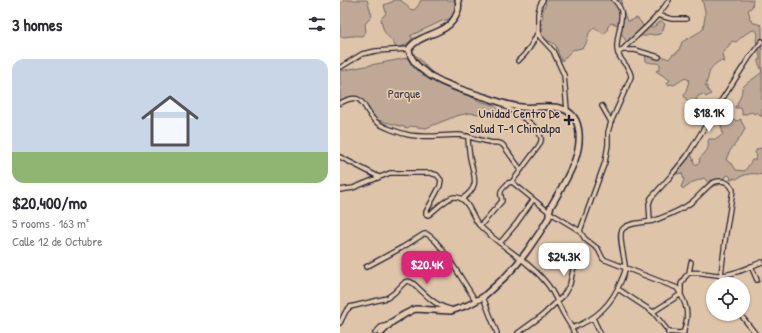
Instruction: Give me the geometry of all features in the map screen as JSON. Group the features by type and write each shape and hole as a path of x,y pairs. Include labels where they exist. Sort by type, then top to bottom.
{"main road":[{"path":"381,333 388,325 415,309 448,311 468,305 483,297 506,276 521,259 549,217 549,212 574,161 578,149 579,136 577,122 574,116 567,110 553,107 520,107 499,102 445,84 433,78 416,65 410,56 409,49 415,42 442,30 452,21 458,13 458,0"}],"street":[{"path":"543,0 538,13 538,32 540,37 553,51 564,75 567,110"},
{"path":"580,230 605,162 610,122 630,80 630,73 627,66 618,54 617,44 621,13 614,0"},
{"path":"618,54 657,15 669,0"},
{"path":"657,15 672,19 686,19"},
{"path":"518,61 530,49 538,32"},
{"path":"650,221 649,204 651,198 686,156 717,106 762,41"},
{"path":"341,67 362,54 376,51 409,49"},
{"path":"621,50 642,51 659,57"},
{"path":"340,103 350,98 357,99 377,122 408,135 459,135 500,143 521,170"},
{"path":"480,226 502,201 500,194 501,192 508,183 512,182 521,170 540,143 541,137 530,124 499,102"},
{"path":"602,106 610,122"},
{"path":"462,200 468,196 475,182 475,176 470,158 468,136"},
{"path":"340,157 379,177"},
{"path":"340,190 359,186 390,173 430,173 437,175 441,180 440,186 426,214 428,215 450,198 455,196 462,200 467,205 476,221 489,236 535,270 549,286 574,333"},
{"path":"572,328 593,318 609,302 618,289 625,268 621,232 628,225 650,221 679,210 691,203 709,185 716,181 729,183 733,190 721,275"},
{"path":"512,182 549,212 580,230 585,239 598,249 603,258 677,288 681,294 688,315 683,332 669,333 653,312 618,289"},
{"path":"500,243 533,200"},
{"path":"366,266 426,233 441,248 476,301"},
{"path":"518,333 558,302 570,284 573,270 578,259"},
{"path":"681,294 681,284 689,273 691,262"},
{"path":"689,273 694,272 721,275 734,273 762,262"},
{"path":"750,266 757,280"},
{"path":"340,323 346,311 350,307 387,298 408,281 414,284 438,304 445,308 455,310"},
{"path":"653,312 681,294"},
{"path":"483,297 497,333"},
{"path":"593,318 600,333"},
{"path":"746,321 755,333"},
{"path":"375,333 381,327 388,325"}],"green space":[{"path":"344,0 367,0 372,16 365,24 366,31 362,36 340,37 340,4"},
{"path":"393,0 401,0 409,9 414,10 421,0 454,0 459,5 453,18 442,21 410,36 413,38 406,45 396,48 385,33 381,19 386,13 384,5 394,1"},
{"path":"543,0 622,0 621,5 627,21 637,18 642,25 648,27 654,26 661,21 665,24 660,34 641,36 634,41 627,43 621,33 622,26 611,23 604,34 594,27 589,33 586,44 582,48 572,50 562,61 556,46 539,36 543,29 540,22 543,17 542,11 546,4"},
{"path":"702,0 753,0 752,7 748,10 749,17 753,23 761,25 762,27 762,71 758,62 760,59 756,40 758,34 756,30 753,30 745,34 736,42 732,41 722,55 724,62 720,61 711,69 705,86 707,86 707,89 711,94 706,97 703,94 698,96 696,100 698,104 695,104 689,111 686,108 688,102 684,96 689,80 685,78 674,85 668,85 667,83 670,80 656,71 660,70 660,64 646,61 645,52 669,59 672,55 678,52 682,42 703,29 705,11"},
{"name":"Parque","path":"417,56 433,74 479,101 494,105 502,113 500,116 469,113 456,116 426,128 410,126 408,128 370,118 357,99 350,98 340,101 340,71"},
{"path":"762,71 762,117 757,112 754,114 752,112 742,115 741,108 735,108 735,106 738,106 737,103 741,96 742,88"},
{"path":"727,119 737,121 741,119 745,128 726,160 733,165 736,170 745,171 752,160 755,160 757,155 755,153 757,149 762,148 762,175 749,174 730,180 731,177 728,175 722,179 721,184 712,187 704,178 693,182 684,189 681,187 684,180 682,173 677,174 677,172 675,172 686,153 691,153 695,165 700,162 699,159 708,149 709,139 717,139 723,134 721,125 723,120"}],"place":[{"name":"Unidad Centro De Salud T-1 Chimalpa","path":"569,120"}]}
